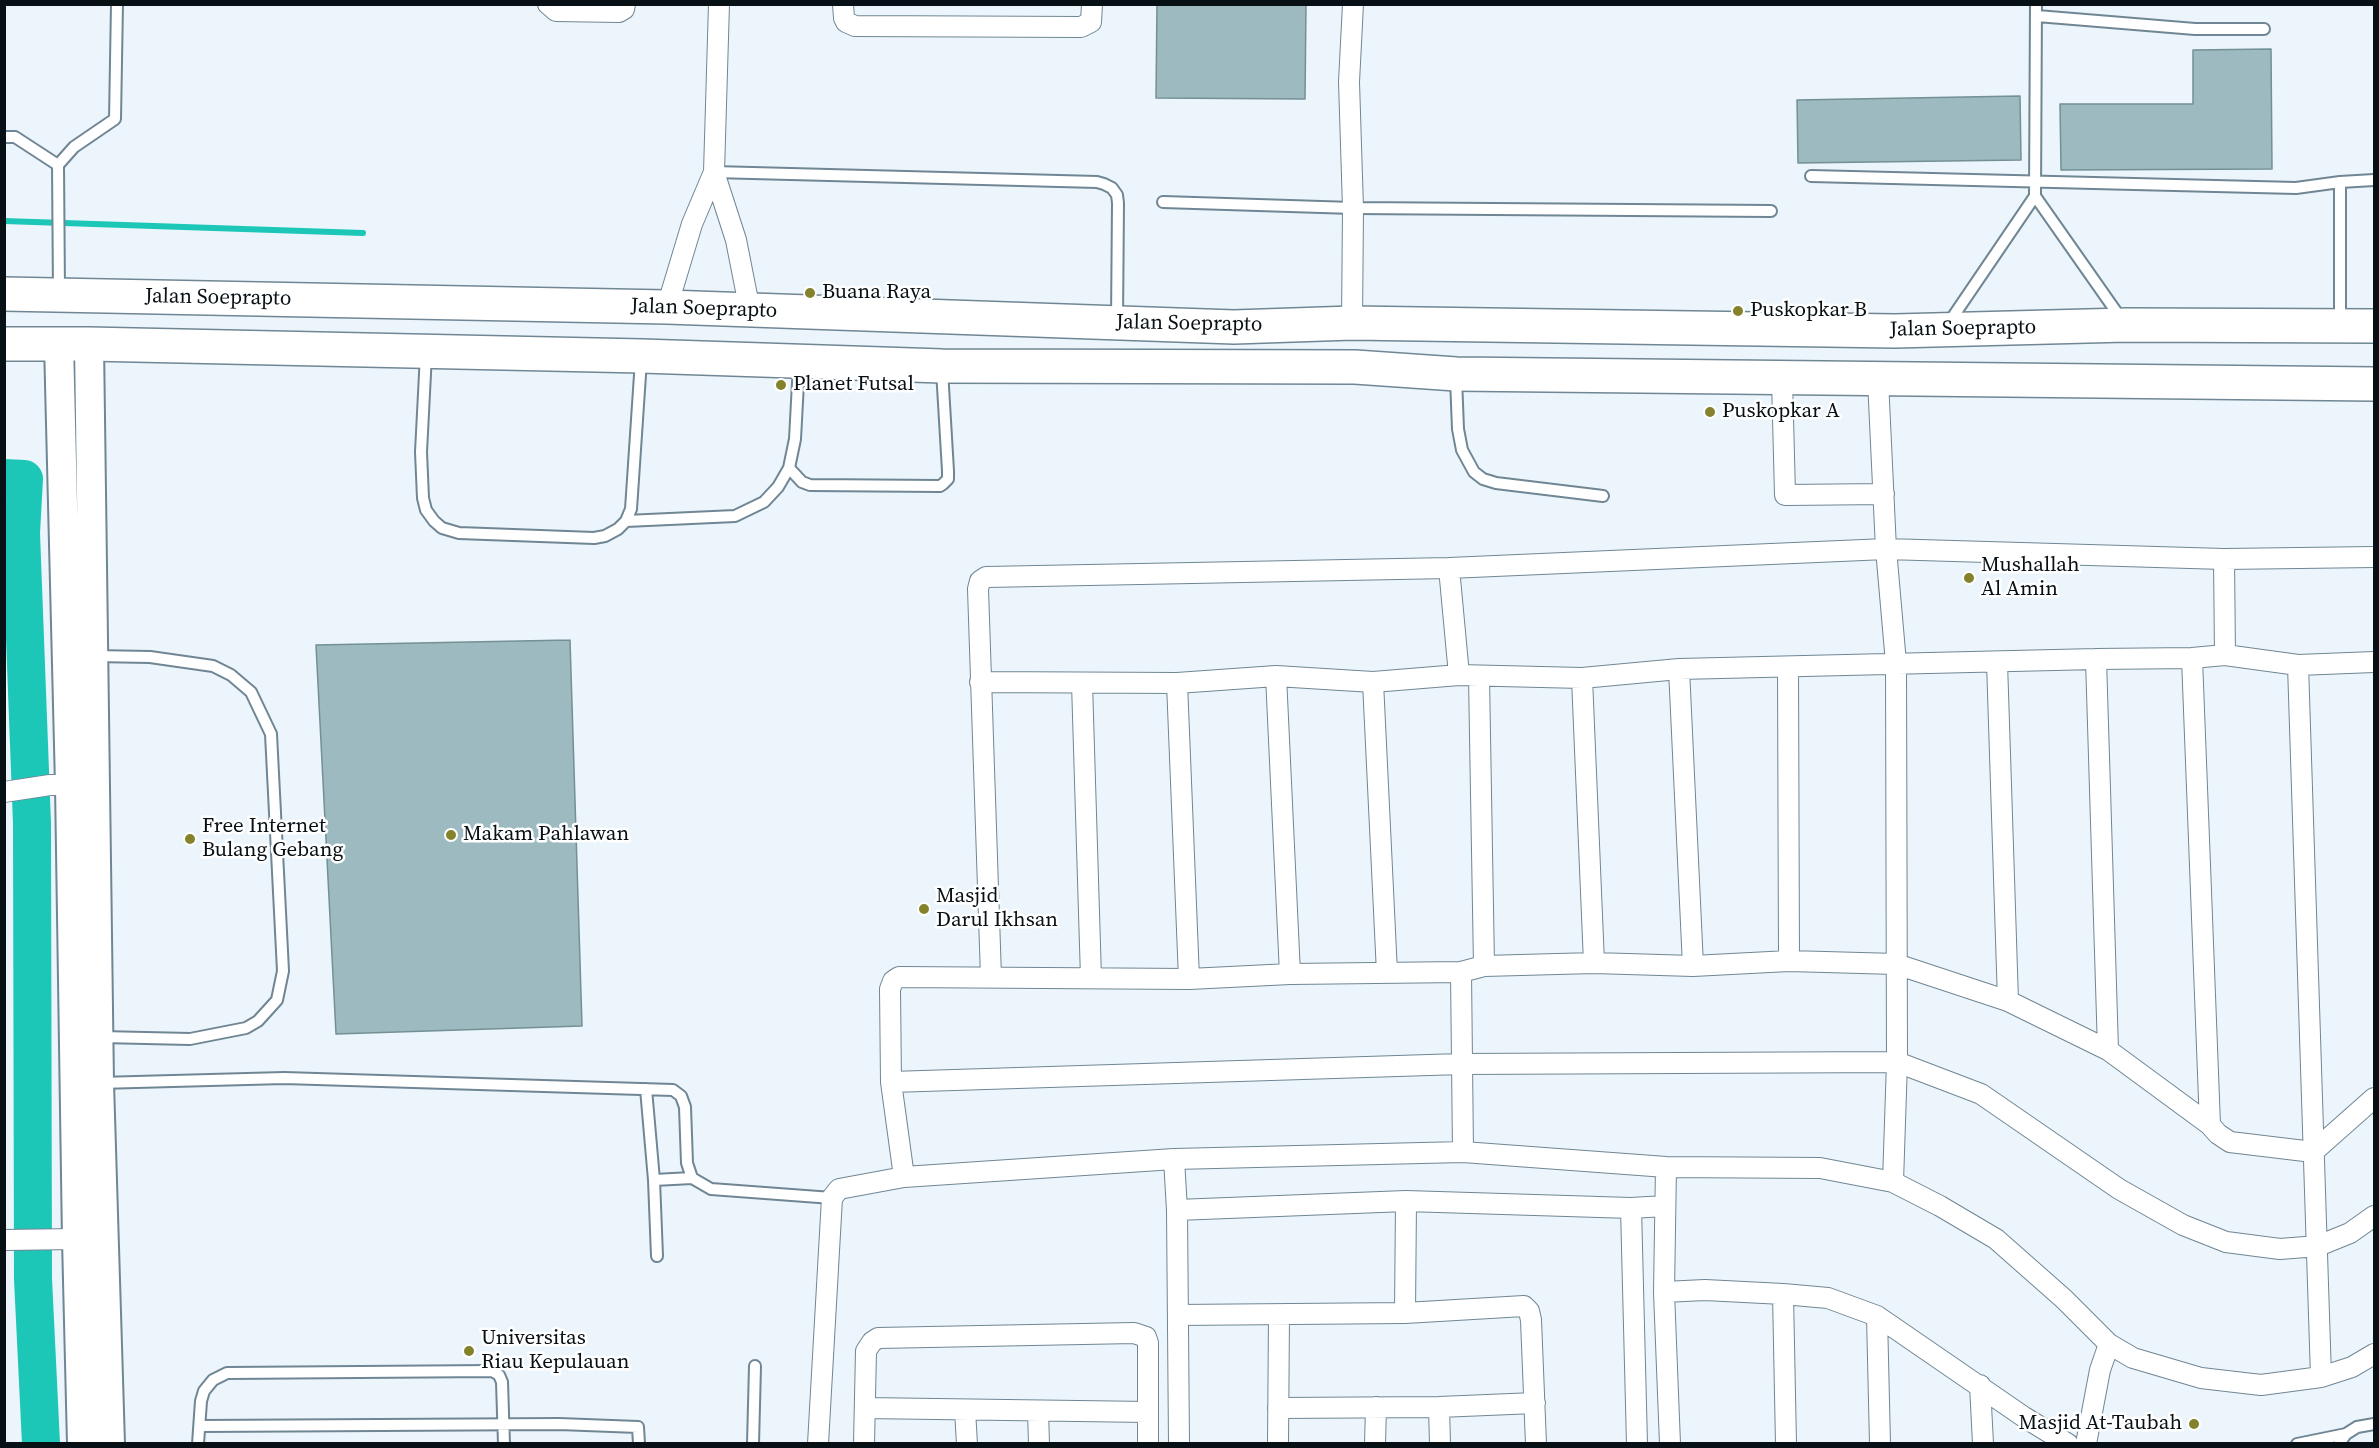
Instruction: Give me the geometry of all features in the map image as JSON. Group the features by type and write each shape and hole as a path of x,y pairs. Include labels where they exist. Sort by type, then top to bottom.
{"highway":[{"name":"Jalan Soeprapto","path":"4,294 667,306 750,311 1234,327 1352,323 1895,331 2126,325 2374,326"},
{"path":"1234,327 1236,367"},
{"name":"Jalan Soeprapto","path":"4,344 74,343 642,356 942,366 1355,367 1456,374 2374,384"}],"main road":[{"path":"74,343 81,657 72,785 86,1036 77,1239 82,1443"},
{"path":"86,1036 106,1082 110,1443"}],"street":[{"path":"548,4 556,11 619,12 624,9 625,4"},
{"path":"719,4 714,172 736,240 750,311"},
{"path":"843,4 846,22 855,26 1081,27 1090,22 1092,4"},
{"path":"1352,323 1353,208 1349,82 1353,4"},
{"path":"667,306 692,224 714,172"},
{"path":"1782,379 1785,495 1884,494"},
{"path":"1878,380 1886,549 1896,663 1898,1062 1893,1182"},
{"path":"990,977 978,589 980,581 986,578 1449,568 1886,549 2224,559 2374,557"},
{"path":"2224,559 2225,655"},
{"path":"1449,568 1459,675"},
{"path":"980,682 1177,683 1276,676 1373,682 1459,675 1582,678 1678,669 2096,658 2192,658 2225,655 2298,665 2374,662"},
{"path":"2096,658 2108,1050"},
{"path":"2192,658 2210,1125"},
{"path":"1997,662 2008,1001"},
{"path":"2298,665 2321,1377"},
{"path":"1788,667 1789,961"},
{"path":"1678,669 1693,966"},
{"path":"1276,676 1290,974"},
{"path":"1479,677 1484,966"},
{"path":"1582,678 1594,963"},
{"path":"1373,682 1387,973"},
{"path":"1082,683 1091,978"},
{"path":"1177,683 1189,979"},
{"path":"9,791 72,785"},
{"path":"904,1177 891,1082 890,989 893,981 899,977 1189,979 1290,974 1461,972 1484,966 1594,963 1693,966 1789,961 1896,964 2008,1001 2108,1050 2230,1142 2313,1152 2374,1098"},
{"path":"1461,972 1463,1152"},
{"path":"891,1082 1461,1064 1898,1062 1981,1094 2119,1189 2182,1225 2226,1242 2280,1250 2318,1246 2350,1233 2374,1216"},
{"path":"818,1443 831,1198 839,1189 904,1177 1174,1159 1463,1152 1666,1167 1820,1168 1893,1182 1996,1239 2064,1299 2109,1344 2133,1358 2201,1378 2261,1385 2321,1377 2352,1367 2374,1354"},
{"path":"1174,1159 1177,1210 1179,1443"},
{"path":"1666,1167 1664,1292 1670,1443"},
{"path":"1177,1210 1406,1201 1631,1208 1665,1206"},
{"path":"1405,1313 1406,1201"},
{"path":"1631,1208 1637,1443"},
{"path":"12,1240 77,1239"},
{"path":"1664,1292 1705,1290 1828,1298 1877,1316 2024,1417 2068,1443"},
{"path":"1783,1294 1786,1443"},
{"path":"1178,1315 1405,1313 1524,1306 1529,1311 1531,1320 1536,1443"},
{"path":"1278,1315 1278,1443"},
{"path":"1877,1316 1880,1443"},
{"path":"864,1443 866,1351 878,1338 1134,1333 1146,1337 1149,1343 1148,1443"},
{"path":"2086,1443 2100,1370 2109,1344"},
{"path":"1980,1385 1983,1443"},
{"path":"1278,1408 1439,1407 1535,1403"},
{"path":"1375,1443 1376,1407"},
{"path":"1439,1407 1440,1443"},
{"path":"865,1408 1148,1413"},
{"path":"965,1410 967,1443"},
{"path":"1038,1411 1040,1443"}],"lane":[{"path":"59,295 58,165 74,147 115,119 117,4"},
{"path":"1945,329 2036,196 2036,10 2195,29 2264,29"},
{"path":"4,137 15,137 58,165"},
{"path":"714,172 1104,184 1112,188 1117,195 1118,203 1117,323"},
{"path":"1810,176 2296,188 2374,180"},
{"path":"2340,182 2340,326"},
{"path":"2036,196 2126,325"},
{"path":"1163,202 1353,208 1771,211"},
{"path":"426,351 421,452 423,498 426,510 442,528 459,533 594,538 605,536 618,529 626,521 631,509 642,356"},
{"path":"626,521 735,516 764,502 778,487 789,468 795,438 799,360"},
{"path":"789,468 802,482 810,485 939,486 943,484 948,479 948,471 942,366"},
{"path":"1456,374 1458,429 1462,450 1474,472 1496,483 1603,496"},
{"path":"81,657 150,657 213,666 231,675 251,692 271,734 283,971 277,1000 258,1021 246,1028 190,1039 86,1036"},
{"path":"106,1082 284,1078 673,1090 681,1096 685,1107 687,1163 692,1178"},
{"path":"646,1089 654,1180 657,1256"},
{"path":"654,1180 692,1178 711,1189 831,1198"},
{"path":"753,1443 755,1366"},
{"path":"198,1443 204,1390 213,1380 227,1373 492,1371 499,1375 502,1382 504,1443"},
{"path":"200,1426 559,1424 639,1427 639,1443"},
{"path":"2339,1443 2346,1434 2357,1427 2374,1424"},
{"path":"2296,1443 2346,1434"}],"building":[{"path":"1157,4 1306,4 1305,99 1156,98"},
{"path":"2271,49 2272,169 2061,170 2060,104 2193,104 2193,50"},
{"path":"2020,96 2021,160 1798,163 1797,100"},
{"name":"Makam Pahlawan","path":"570,640 582,1026 336,1034 316,645"}],"waterway":[{"path":"4,221 363,233"},
{"path":"4,478 24,479 21,533 32,824 33,1279 41,1444"}],"place":[{"name":"Buana Raya","path":"810,293"},
{"name":"Puskopkar B","path":"1738,311"},
{"name":"Planet Futsal","path":"781,385"},
{"name":"Puskopkar A","path":"1710,412"},
{"name":"Mushallah Al Amin","path":"1969,578"},
{"name":"Makam Pahlawan","path":"451,835"},
{"name":"Free Internet Bulang Gebang","path":"190,839"},
{"name":"Masjid Darul Ikhsan","path":"924,909"},
{"name":"Universitas Riau Kepulauan","path":"469,1351"},
{"name":"Masjid At-Taubah","path":"2194,1424"}]}
